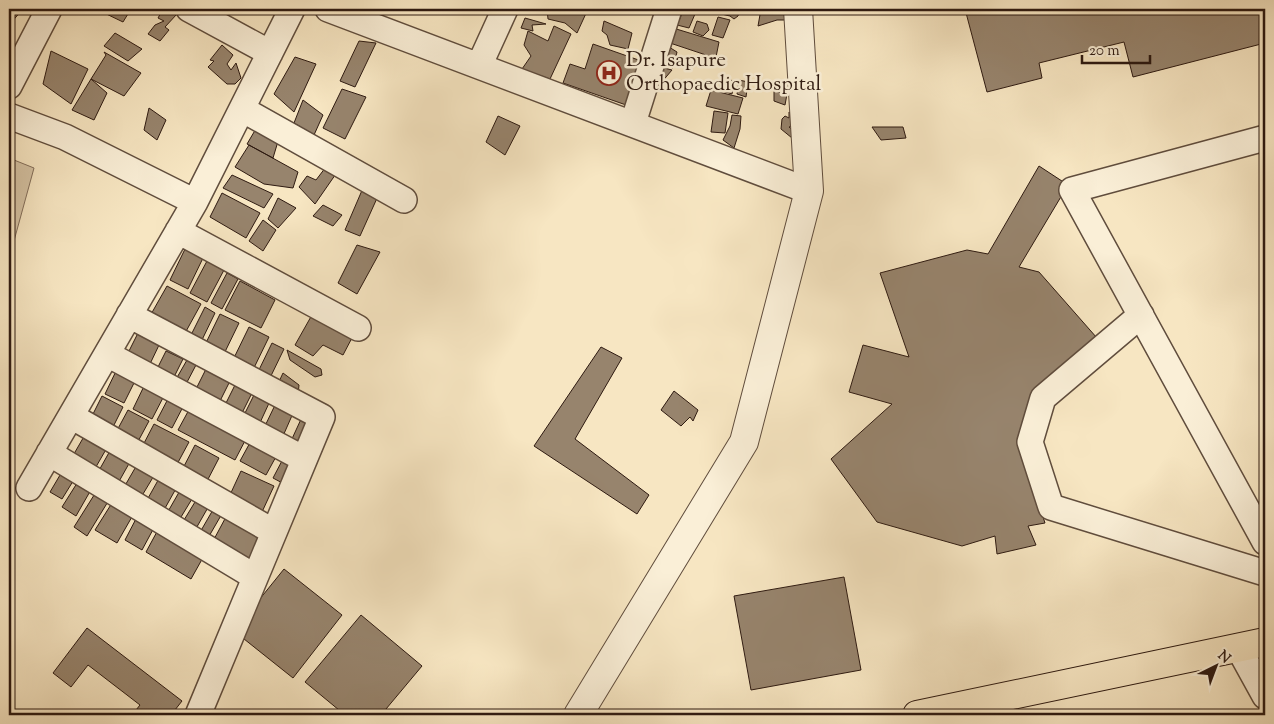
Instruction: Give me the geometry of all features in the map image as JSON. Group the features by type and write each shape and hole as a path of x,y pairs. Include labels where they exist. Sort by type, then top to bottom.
{"highway":[{"path":"917,715 1265,642"}],"street":[{"path":"9,86 49,9"},
{"path":"188,9 270,54"},
{"path":"29,488 195,202 292,9"},
{"path":"328,9 809,191"},
{"path":"479,66 505,9"},
{"path":"633,123 669,9"},
{"path":"578,715 744,442 809,191 798,9"},
{"path":"242,109 404,200"},
{"path":"9,116 66,137 195,202"},
{"path":"1265,138 1072,190 1265,542"},
{"path":"178,231 358,328"},
{"path":"129,315 322,417 198,715"},
{"path":"1141,315 1043,398 1030,442 1051,507 1265,573"},
{"path":"107,354 304,459"},
{"path":"71,416 274,532"},
{"path":"49,453 255,577"},
{"path":"1238,648 1265,696"}],"shaded area":[{"path":"9,158 34,168 9,259"}],"building":[{"path":"9,9 23,9 9,25"},
{"path":"96,9 131,9 123,22"},
{"path":"163,9 170,9 177,14 165,27 169,30 160,41 148,34 155,25 164,21 158,18"},
{"path":"547,9 588,9 577,33 565,23 548,19"},
{"path":"718,9 735,9 739,12 738,16 734,19 717,13"},
{"path":"761,9 789,9 793,20 777,20 758,26"},
{"path":"965,9 1265,9 1265,43 1133,77 1124,42 1039,63 1042,78 987,92"},
{"path":"683,11 695,14 689,28 677,25"},
{"path":"718,17 730,20 723,38 712,35"},
{"path":"525,18 546,24 532,25 533,31 521,28"},
{"path":"604,21 632,33 628,49 610,45 607,35 602,31"},
{"path":"697,21 707,24 709,30 703,36 693,32"},
{"path":"554,26 571,34 550,79 522,69 531,56 524,45 528,31 548,41"},
{"path":"673,28 719,42 716,57 670,43"},
{"path":"115,33 142,49 128,61 104,46"},
{"path":"359,41 376,43 355,87 340,81"},
{"path":"593,44 647,63 629,106 563,83 570,64 585,69"},
{"path":"222,45 233,55 227,64 231,70 236,63 241,78 235,84 227,84 208,67 214,61 210,60"},
{"path":"669,47 677,52 673,68 664,65"},
{"path":"51,51 88,69 71,104 43,84"},
{"path":"104,52 141,73 124,96 91,79 106,55"},
{"path":"295,57 316,64 294,112 274,94"},
{"path":"660,67 672,70 661,83 651,78"},
{"path":"721,78 734,81 732,94 719,90"},
{"path":"91,79 107,93 94,120 72,110"},
{"path":"739,80 748,82 746,97 737,94"},
{"path":"342,89 366,97 345,139 323,128"},
{"path":"711,90 743,98 738,114 706,106"},
{"path":"774,91 787,94 785,105 774,101"},
{"path":"303,100 323,115 314,135 294,123"},
{"path":"149,108 166,120 157,140 144,130"},
{"path":"714,111 728,113 725,133 711,132"},
{"path":"789,112 793,115 795,125 789,127 796,133 792,138 781,129 782,119 785,116 789,118"},
{"path":"732,115 741,116 740,129 734,148 723,140 730,126"},
{"path":"498,116 520,126 505,155 486,142"},
{"path":"257,127 279,138 273,158 247,144"},
{"path":"872,127 903,127 906,138 881,140"},
{"path":"249,145 298,172 293,188 264,184 235,167"},
{"path":"329,163 340,168 315,204 299,187 307,176 316,180"},
{"path":"1039,166 1068,185 1019,267 1039,272 1097,338 1018,441 1045,523 1028,526 1036,545 997,554 995,536 962,546 877,522 831,459 892,404 849,392 863,345 909,357 880,273 967,250 988,254"},
{"path":"232,175 273,194 264,208 223,188"},
{"path":"363,188 378,196 360,236 345,230"},
{"path":"222,193 260,213 246,238 210,217"},
{"path":"278,198 296,208 278,228 268,219"},
{"path":"323,205 342,215 333,226 313,216"},
{"path":"263,220 276,230 263,251 249,241"},
{"path":"357,245 380,252 357,294 338,283"},
{"path":"186,247 204,256 188,289 170,280"},
{"path":"207,261 224,270 207,302 190,293"},
{"path":"227,273 238,279 222,309 211,303"},
{"path":"240,281 275,300 261,328 225,310"},
{"path":"167,286 201,304 184,335 150,316"},
{"path":"317,306 354,334 343,355 323,345 313,356 295,345"},
{"path":"205,307 215,313 200,344 189,339"},
{"path":"220,314 239,323 222,358 203,349"},
{"path":"249,327 269,337 251,374 231,364"},
{"path":"138,333 160,343 149,366 127,355"},
{"path":"272,343 284,349 268,382 256,376"},
{"path":"601,347 622,358 575,439 649,495 637,514 534,446"},
{"path":"287,350 321,369 322,375 315,377 290,360"},
{"path":"166,351 183,359 173,379 156,371"},
{"path":"187,360 196,365 185,386 175,381"},
{"path":"118,367 137,377 124,403 105,394"},
{"path":"207,367 231,379 219,403 195,391"},
{"path":"283,373 299,385 298,395 277,386"},
{"path":"146,382 166,392 152,419 133,409"},
{"path":"236,383 253,391 241,415 224,407"},
{"path":"674,391 698,410 693,421 690,417 681,426 661,410"},
{"path":"255,393 270,401 258,427 242,419"},
{"path":"170,395 185,403 172,428 157,420"},
{"path":"102,396 123,407 110,433 89,422"},
{"path":"276,403 294,411 283,436 264,428"},
{"path":"191,406 248,435 235,460 178,430"},
{"path":"128,410 149,421 135,447 114,436"},
{"path":"302,417 315,423 304,447 291,441"},
{"path":"154,424 189,442 175,468 141,449"},
{"path":"86,433 108,446 93,472 71,459"},
{"path":"252,439 278,453 266,475 240,461"},
{"path":"195,445 219,458 205,485 181,472"},
{"path":"111,449 131,460 117,485 97,474"},
{"path":"284,457 299,465 288,486 273,478"},
{"path":"138,463 155,474 140,499 123,489"},
{"path":"63,470 75,478 62,499 50,492"},
{"path":"241,471 274,486 262,512 229,497"},
{"path":"161,475 178,485 164,510 147,500"},
{"path":"79,480 92,488 76,516 62,507"},
{"path":"182,487 195,494 178,522 166,515"},
{"path":"96,492 109,500 87,536 74,527"},
{"path":"198,497 210,504 194,532 181,525"},
{"path":"112,503 133,515 117,543 95,530"},
{"path":"214,508 223,512 208,538 199,534"},
{"path":"138,515 156,524 142,550 125,540"},
{"path":"227,515 264,534 250,562 212,543"},
{"path":"159,528 205,554 191,579 146,552"},
{"path":"284,569 342,615 293,678 234,631"},
{"path":"844,577 861,670 751,690 734,596"},
{"path":"361,615 422,666 386,709 393,715 345,715 305,682"},
{"path":"87,628 182,701 171,715 132,715 140,705 88,665 71,687 53,673"}],"place":[{"name":"Dr. Isapure Orthopaedic Hospital","path":"609,73"}]}
